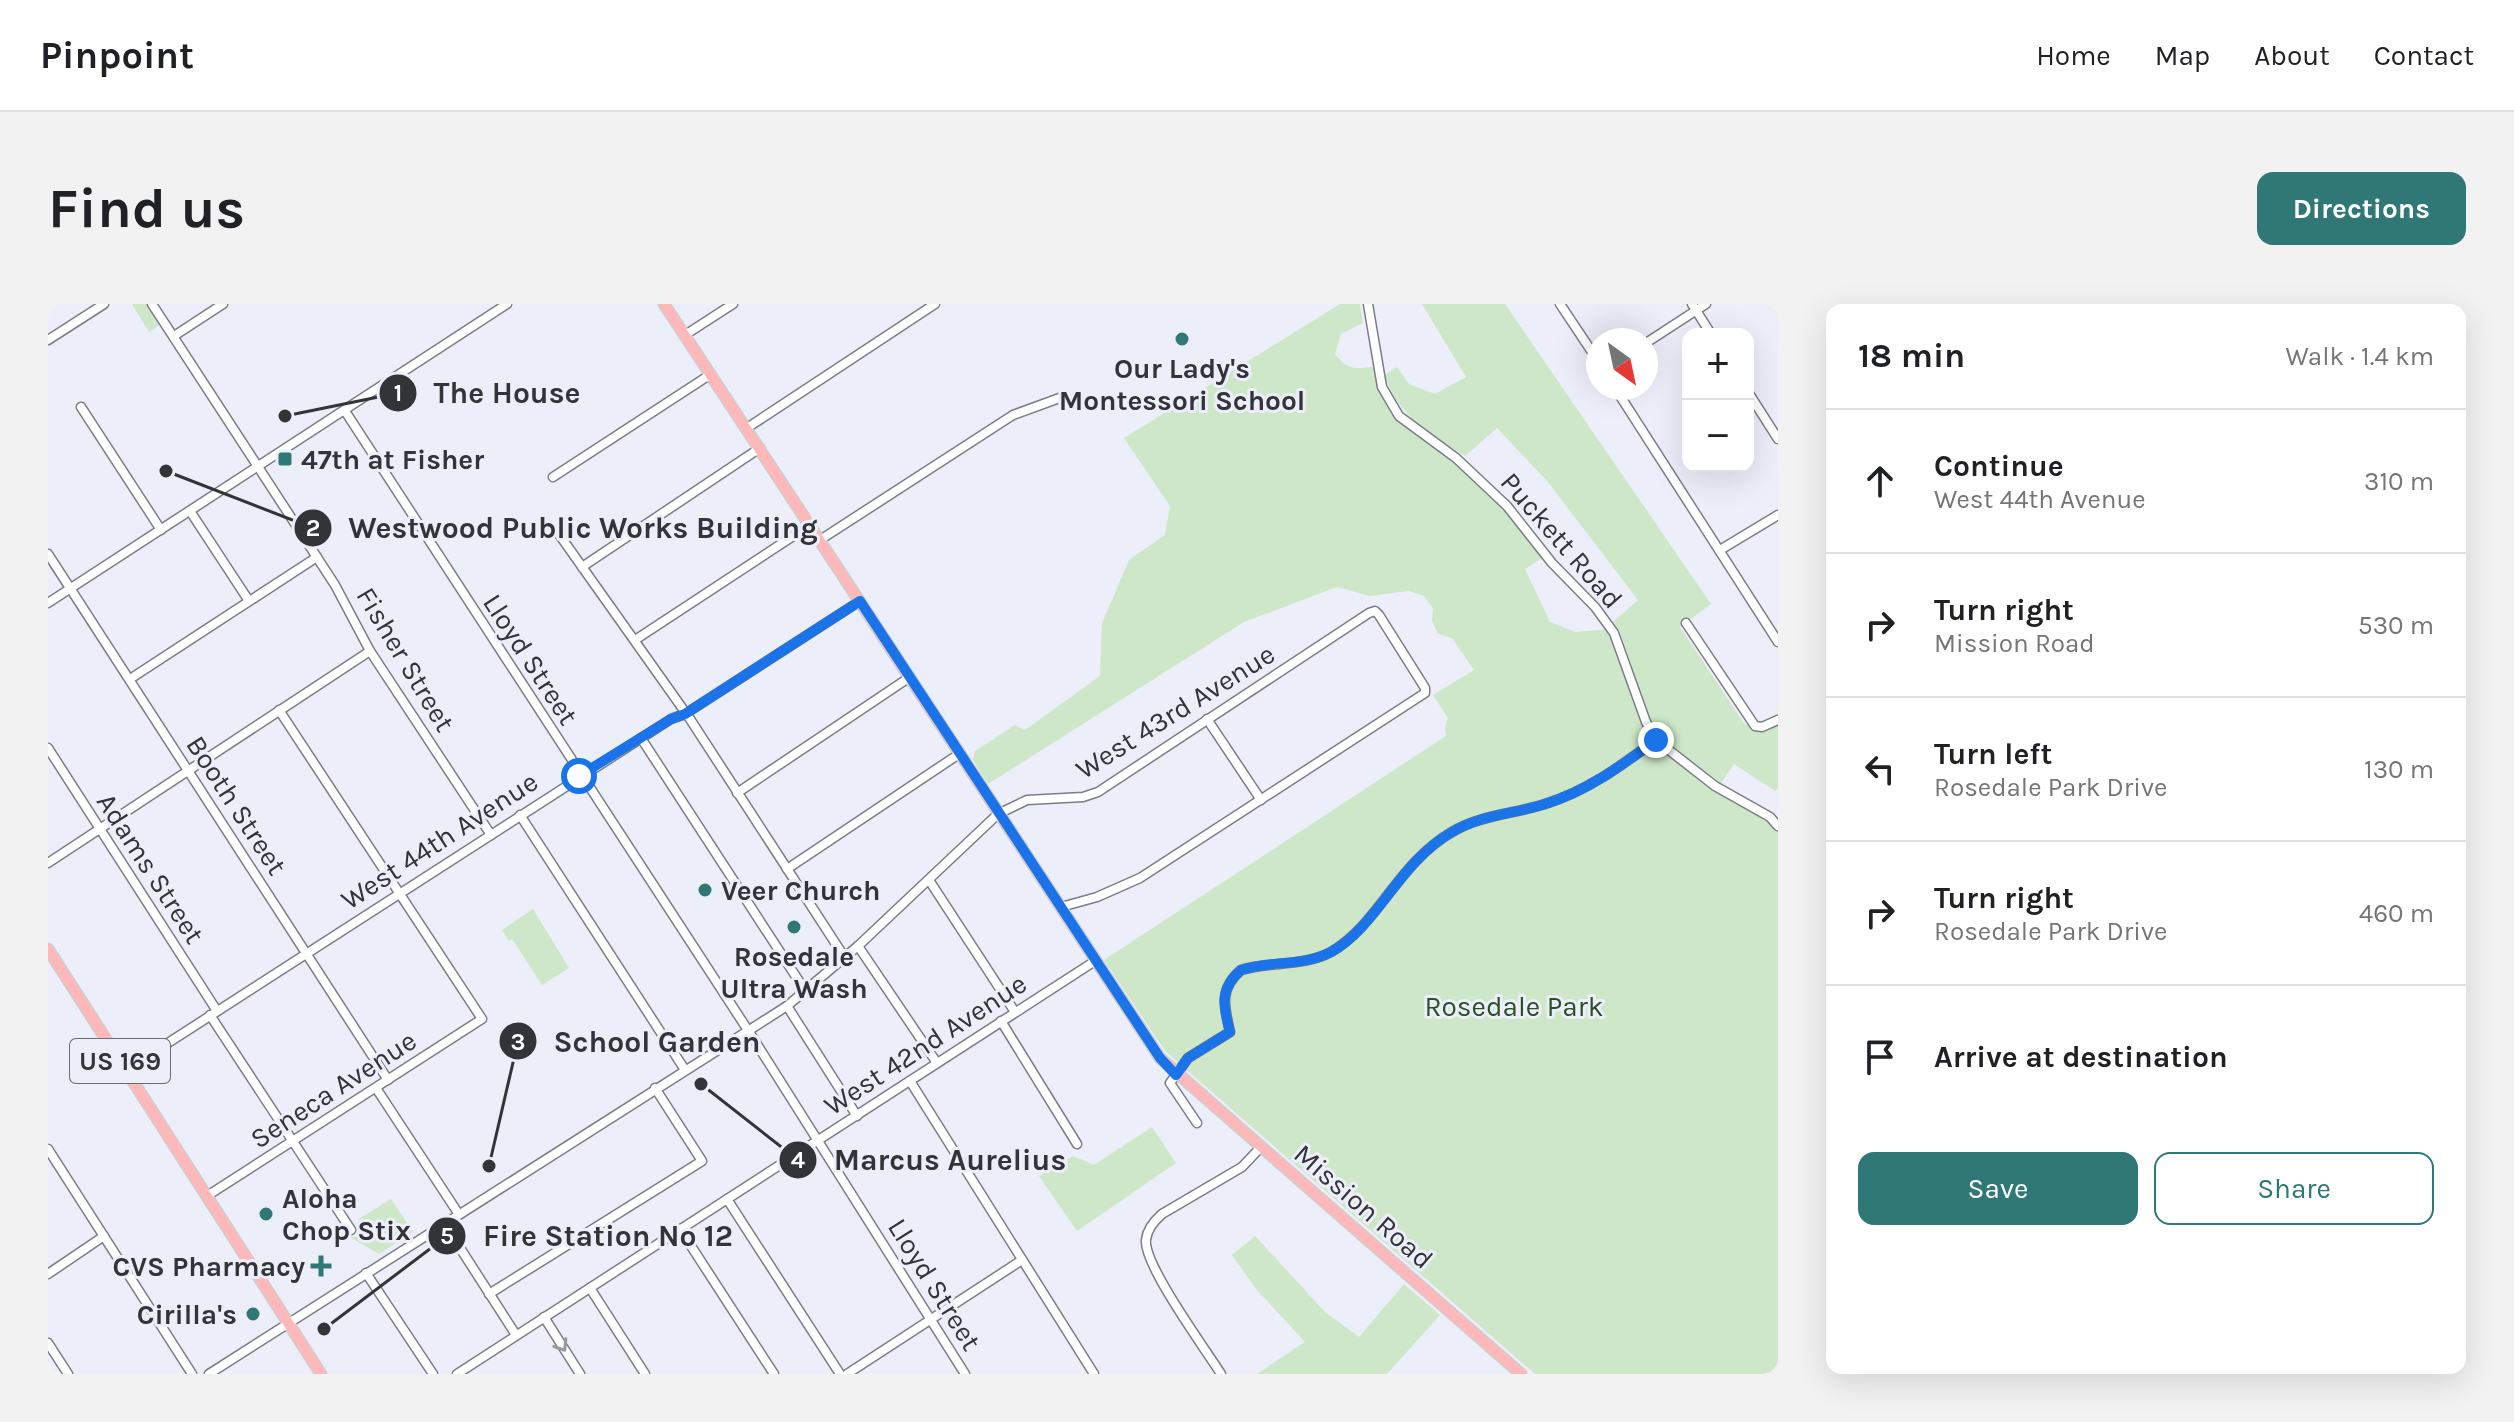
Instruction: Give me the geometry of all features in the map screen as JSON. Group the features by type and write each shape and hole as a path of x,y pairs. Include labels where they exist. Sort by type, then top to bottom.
{"main road":[{"name":"Mission Road","path":"664,304 1160,1058 1521,1374"},
{"name":"US 169","path":"48,949 321,1374"}],"street":[{"path":"48,340 104,304"},
{"name":"Fisher Street","path":"152,304 317,557 370,651 491,835"},
{"path":"174,336 223,304"},
{"path":"48,603 507,304"},
{"path":"685,335 733,304"},
{"path":"747,428 935,304"},
{"name":"Puckett Road","path":"1368,304 1387,401 1399,416 1456,458 1507,506 1552,563 1595,607 1614,633 1646,722 1656,740 1715,786 1770,817 1778,826"},
{"path":"1560,304 1586,343"},
{"path":"1658,334 1694,307 1706,304"},
{"path":"1694,307 1707,328"},
{"path":"553,477 711,374"},
{"path":"820,540 1013,415 1065,396"},
{"path":"1623,400 1778,642"},
{"path":"1753,400 1778,439"},
{"path":"81,407 161,530"},
{"name":"Lloyd Street","path":"345,411 579,776 748,1031 965,1374"},
{"path":"582,567 760,448"},
{"path":"190,511 249,601"},
{"path":"1720,550 1778,515"},
{"path":"635,640 810,525"},
{"path":"556,530 685,714 845,958"},
{"name":"Booth Street","path":"48,554 388,1080"},
{"path":"130,679 317,557"},
{"name":"West 44th Avenue","path":"126,1070 579,776 685,714 860,601"},
{"name":"West 43rd Avenue","path":"209,1374 787,1006 845,958 998,814 1027,800 1083,797 1098,792 1375,611 1425,688 1425,693 1261,800"},
{"path":"1686,623 1755,726 1770,725 1778,720"},
{"path":"48,863 370,651"},
{"path":"737,793 910,677"},
{"path":"279,710 399,892"},
{"path":"1061,907 1108,893 1140,878 1261,800 1207,719"},
{"path":"641,738 806,992"},
{"path":"1176,1075 1188,1058 1230,1032 1224,990 1241,970 1310,960 1331,951 1350,938 1402,872 1452,831 1472,821 1544,805 1588,787 1656,740"},
{"name":"Adams Street","path":"48,748 351,1230"},
{"path":"787,869 959,754"},
{"path":"520,815 685,1070"},
{"path":"929,880 1015,1012"},
{"name":"Seneca Avenue","path":"207,1196 482,1019 399,892"},
{"path":"858,946 937,1063"},
{"name":"West 42nd Avenue","path":"457,1374 1095,961"},
{"path":"787,1006 857,1116"},
{"path":"1001,1021 1077,1144"},
{"name":"Mission Road","path":"1176,1075 1171,1085 1197,1123"},
{"path":"910,1081 1094,1374"},
{"path":"376,1088 458,1213"},
{"path":"489,1294 702,1161 655,1088"},
{"path":"1221,1374 1152,1265 1146,1243 1149,1232 1162,1214 1242,1167 1260,1148"},
{"path":"48,1149 192,1374"},
{"path":"727,1199 840,1374"},
{"path":"444,1223 516,1335"},
{"path":"680,1229 774,1374"},
{"path":"48,1274 104,1236"},
{"path":"847,1374 1022,1260"},
{"path":"366,1273 433,1374"},
{"path":"590,1288 645,1374"},
{"path":"544,1317 580,1374"},
{"path":"48,1343 68,1374"}],"green space":[{"path":"132,304 149,304 162,323 149,332"},
{"name":"Rosedale Park","path":"1340,304 1360,304 1363,323 1341,334 1335,354 1352,368 1375,366 1397,417 1460,465 1523,528 1544,557 1525,569 1550,622 1575,632 1610,629 1656,740 1715,786 1770,817 1778,829 1778,1374 1535,1374 1165,1051 1104,960 1446,736 1448,718 1433,695 1474,670 1452,638 1438,634 1432,621 1433,608 1424,596 1409,591 1370,596 1337,587 1244,622 988,784 973,760 975,751 1015,725 1025,730 1100,676 1102,623 1129,560 1165,535 1170,506 1124,438"},
{"path":"1422,304 1505,304 1711,604 1680,627 1745,725 1766,720 1778,713 1778,789 1775,791 1734,764 1721,783 1660,737 1651,723 1620,631 1613,622 1638,600 1548,482 1497,428 1465,456 1417,423 1398,402 1385,375 1397,367 1409,384 1435,394 1466,377"},
{"path":"533,909 569,968 542,985 512,939 509,941 502,930"},
{"path":"1152,1127 1176,1163 1077,1231 1039,1176 1073,1156 1094,1165"},
{"path":"391,1199 413,1232 379,1254 348,1236 354,1237 371,1227 368,1219 357,1220"},
{"path":"1255,1236 1325,1312 1359,1337 1404,1284 1440,1315 1387,1374 1257,1374 1305,1342 1257,1290 1232,1255"}],"place":[{"name":"Our Lady's Montessori School","path":"1182,339"},
{"name":"The House","path":"285,416"},
{"name":"47th at Fisher","path":"285,459"},
{"name":"Westwood Public Works Building","path":"166,471"},
{"name":"Veer Church","path":"705,890"},
{"name":"Rosedale Ultra Wash","path":"794,927"},
{"name":"Marcus Aurelius","path":"701,1084"},
{"name":"School Garden","path":"489,1166"},
{"name":"Aloha Chop Stix","path":"266,1214"},
{"name":"CVS Pharmacy","path":"321,1266"},
{"name":"Cirilla's","path":"253,1314"},
{"name":"Fire Station No 12","path":"324,1329"}],"route":[{"path":"579,776 671,719 685,714 860,601 1095,961 1160,1058 1176,1075 1188,1058 1230,1032 1224,990 1241,970 1256,965 1310,960 1331,951 1350,938 1420,854 1452,831 1472,821 1544,805 1568,796 1620,767 1656,740"}]}
